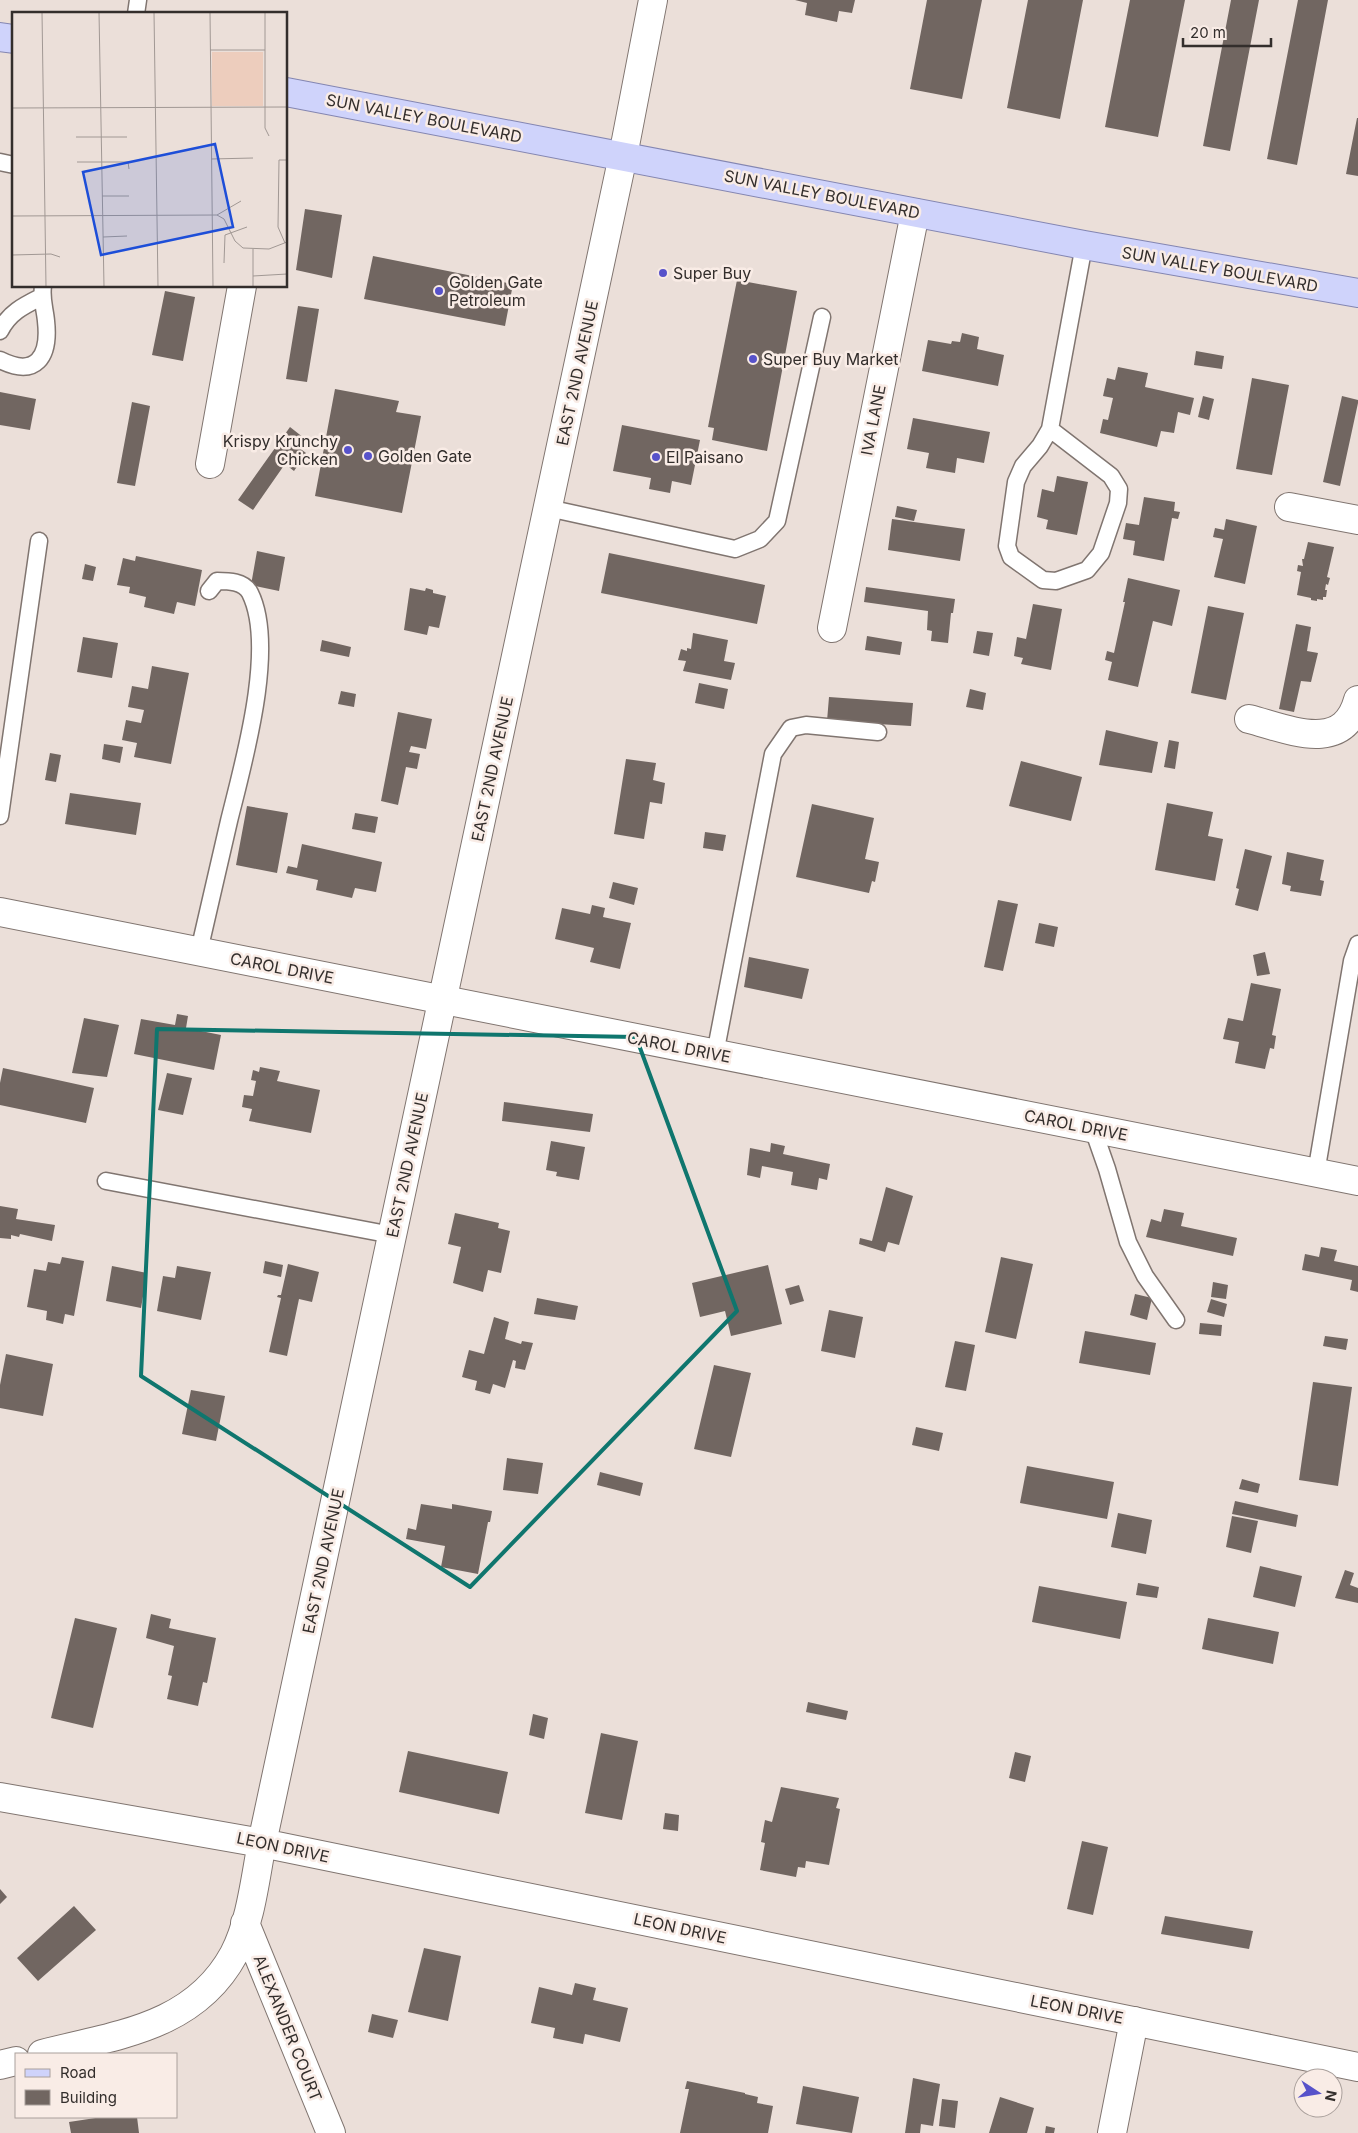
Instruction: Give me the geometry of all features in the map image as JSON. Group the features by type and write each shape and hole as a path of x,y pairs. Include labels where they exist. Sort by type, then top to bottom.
{"main road":[{"name":"SUN VALLEY BOULEVARD","path":"288,92 1084,245 1358,293"}],"street":[{"name":"EAST 2ND AVENUE","path":"46,2053 156,2024 188,2007 213,1984 234,1953 245,1924 623,156 653,0"},
{"name":"IVA LANE","path":"832,628 915,212"},
{"path":"210,464 242,288"},
{"path":"1289,507 1358,520"},
{"path":"1249,719 1306,733 1331,734 1345,726 1354,715 1358,700"},
{"name":"CAROL DRIVE","path":"0,912 1358,1181"},
{"name":"LEON DRIVE","path":"0,1797 262,1843 1358,2066"},
{"name":"ALEXANDER COURT","path":"245,1924 331,2133"},
{"path":"1112,2133 1134,2021"},
{"path":"0,2066 15,2061"}],"lane":[{"path":"1050,429 1111,476 1119,489 1118,503 1101,553 1087,570 1056,581 1044,580 1011,557 1007,546 1016,482 1023,466 1040,446 1050,429 1084,245"},
{"path":"0,332 6,319 42,292 46,322 45,344 38,362 27,368 13,366 0,360"},
{"path":"548,508 735,549 760,539 777,521 822,316"},
{"path":"0,816 38,541"},
{"path":"199,951 247,747 260,664 259,624 250,592 234,580 217,582 209,591"},
{"path":"715,1054 773,754 791,728 806,726 878,732"},
{"path":"1316,1173 1352,961 1358,944"},
{"path":"1093,1129 1107,1169 1128,1242 1145,1276 1176,1320"},
{"path":"106,1181 392,1235"}],"highlighted area":[{"path":"157,1029 636,1037 737,1311 470,1587 141,1376"}],"building":[{"path":"795,0 855,0 852,13 839,11 837,22 805,15 807,3"},
{"path":"927,0 982,0 962,99 910,89"},
{"path":"1028,0 1083,0 1060,119 1007,108"},
{"path":"1130,0 1185,0 1158,137 1105,127"},
{"path":"1231,0 1259,0 1230,151 1203,146"},
{"path":"1298,0 1328,0 1297,165 1267,159"},
{"path":"1358,118 1358,176 1346,174"},
{"path":"305,209 342,215 332,278 296,270"},
{"name":"Golden Gate Petroleum","path":"373,256 513,284 505,326 364,299"},
{"name":"Super Buy Market","path":"737,280 797,291 767,451 712,440 714,428 708,427"},
{"path":"165,291 195,297 183,361 152,355"},
{"path":"298,306 319,309 307,382 286,379"},
{"path":"962,333 979,337 977,349 1004,355 998,386 922,371 928,340 951,344 952,341 960,342"},
{"path":"1196,351 1224,356 1222,369 1194,365"},
{"path":"1118,367 1148,373 1145,387 1194,398 1190,415 1178,412 1174,433 1161,431 1157,447 1100,433 1103,419 1108,420 1113,398 1103,396 1107,378 1115,380"},
{"path":"1252,378 1289,385 1272,475 1236,469"},
{"name":"Golden Gate","path":"335,389 399,401 396,412 421,416 402,513 315,496"},
{"path":"0,392 36,399 30,430 0,425"},
{"path":"1203,396 1214,399 1209,420 1198,417"},
{"path":"1342,396 1358,400 1358,403 1340,486 1323,482"},
{"path":"132,402 150,406 135,486 117,483"},
{"path":"913,418 990,432 984,463 957,458 955,473 926,468 929,453 907,449"},
{"name":"El Paisano","path":"622,425 700,440 691,485 672,481 670,493 649,489 651,478 613,471"},
{"path":"290,427 304,438 298,447 306,453 294,471 285,464 253,510 238,500"},
{"path":"1057,476 1088,482 1077,535 1046,529 1048,520 1037,517 1042,489 1054,492"},
{"path":"1144,497 1175,502 1174,511 1180,512 1178,519 1172,518 1164,561 1133,555 1135,541 1123,539 1126,523 1139,525"},
{"path":"897,506 917,510 914,521 895,517"},
{"path":"892,519 965,529 960,561 888,550"},
{"path":"1226,519 1257,526 1245,584 1214,577 1223,539 1213,537 1215,528 1224,530"},
{"path":"1308,542 1334,547 1327,577 1330,578 1328,585 1326,584 1326,597 1323,597 1323,600 1311,600 1311,598 1297,595 1301,572 1297,571 1298,565 1303,566 1302,559 1304,559"},
{"path":"257,551 285,557 279,591 251,585"},
{"path":"609,553 765,585 757,624 601,593"},
{"path":"136,556 202,570 195,606 177,602 174,614 144,607 146,597 129,593 130,587 117,585 123,558 135,561"},
{"path":"85,564 96,567 93,581 82,579"},
{"path":"1128,578 1180,590 1172,626 1153,621 1138,687 1108,680 1112,662 1105,660 1107,651 1114,653"},
{"path":"866,587 955,599 953,613 951,613 948,643 931,641 932,631 927,630 928,611 864,602"},
{"path":"410,588 425,591 426,588 433,590 433,593 446,596 439,628 429,626 427,635 404,630"},
{"path":"1033,604 1062,609 1051,670 1021,664 1023,658 1014,656 1017,637 1026,639"},
{"path":"1208,606 1244,613 1226,700 1191,693"},
{"path":"1296,624 1311,627 1307,651 1318,653 1311,682 1301,681 1294,712 1279,709"},
{"path":"977,631 993,633 989,656 973,653"},
{"path":"693,633 728,640 724,661 735,663 731,680 683,671 686,661 678,660 681,649 687,651 687,648 691,649"},
{"path":"867,636 902,642 900,655 865,650"},
{"path":"83,637 118,643 112,678 77,672"},
{"path":"322,640 351,647 349,657 320,651"},
{"path":"152,666 189,673 171,764 134,757 137,743 122,740 126,720 141,723 144,710 128,707 132,686 148,689"},
{"path":"699,683 728,689 724,709 695,703"},
{"path":"970,689 986,693 983,710 966,707"},
{"path":"341,691 356,694 354,707 338,704"},
{"path":"829,697 913,703 911,726 827,721"},
{"path":"398,712 432,719 426,749 411,746 409,752 420,754 417,769 406,767 398,805 381,801"},
{"path":"1106,730 1158,742 1152,773 1099,765"},
{"path":"1169,740 1179,742 1175,769 1164,767"},
{"path":"104,744 123,747 120,763 102,759"},
{"path":"50,753 61,755 56,782 45,780"},
{"path":"626,759 656,763 653,780 665,783 662,804 650,802 644,839 614,834"},
{"path":"1021,761 1082,777 1071,821 1009,806"},
{"path":"70,793 141,803 136,835 65,824"},
{"path":"1167,803 1213,812 1208,836 1223,839 1215,881 1155,870"},
{"path":"812,804 874,818 865,859 879,862 875,882 872,881 869,893 796,877"},
{"path":"247,806 288,813 277,873 236,865"},
{"path":"355,813 378,817 375,833 352,829"},
{"path":"705,832 726,835 723,851 703,848"},
{"path":"302,844 382,862 376,892 355,888 352,898 316,890 318,880 286,873 288,866 297,868"},
{"path":"1245,849 1272,856 1258,911 1235,905 1239,889 1236,888"},
{"path":"1287,852 1324,860 1320,880 1324,881 1321,896 1290,891 1291,886 1282,884"},
{"path":"613,882 638,888 634,905 609,898"},
{"path":"998,900 1018,904 1003,971 984,967"},
{"path":"592,905 605,908 603,917 631,923 620,969 590,962 594,948 555,939 562,908 590,914"},
{"path":"1039,923 1058,927 1054,947 1035,943"},
{"path":"1265,952 1270,974 1257,976 1253,955"},
{"path":"749,957 809,969 802,999 744,987"},
{"path":"1251,983 1281,989 1272,1035 1276,1036 1274,1049 1270,1048 1265,1069 1235,1063 1239,1042 1223,1039 1228,1018 1243,1021"},
{"path":"177,1014 188,1016 186,1028 221,1035 214,1070 134,1054 141,1019 175,1025"},
{"path":"84,1018 119,1025 107,1077 72,1073"},
{"path":"260,1067 280,1071 277,1081 320,1090 311,1133 249,1121 252,1109 242,1107 244,1095 253,1096 256,1081 251,1080 253,1070 259,1072"},
{"path":"3,1068 94,1088 86,1123 0,1105 0,1083"},
{"path":"167,1073 192,1078 183,1115 158,1110"},
{"path":"504,1102 593,1114 590,1132 502,1121"},
{"path":"551,1141 585,1147 579,1180 556,1176 557,1172 546,1170"},
{"path":"771,1143 785,1146 783,1154 830,1164 827,1180 819,1178 817,1190 791,1185 793,1172 762,1166 760,1178 747,1175 750,1148 770,1152"},
{"path":"886,1187 913,1196 899,1245 888,1242 885,1252 859,1244 860,1238 872,1241"},
{"path":"0,1206 18,1209 16,1219 55,1225 52,1241 20,1234 19,1237 11,1235 11,1239 0,1238"},
{"path":"1164,1209 1184,1213 1181,1226 1237,1238 1233,1256 1146,1237 1151,1219 1161,1222"},
{"path":"455,1213 499,1223 498,1228 510,1231 501,1273 488,1270 483,1292 453,1283 461,1247 448,1244"},
{"path":"1321,1247 1337,1250 1334,1261 1358,1266 1358,1292 1350,1290 1352,1280 1302,1270 1305,1254 1319,1257"},
{"path":"62,1257 84,1261 74,1316 65,1314 63,1324 46,1320 47,1311 27,1307 34,1269 46,1271 48,1262 60,1264"},
{"path":"1001,1257 1033,1264 1016,1339 985,1332"},
{"path":"265,1261 283,1265 281,1277 263,1273"},
{"path":"288,1264 319,1272 312,1302 299,1299 287,1356 269,1352 281,1298 277,1297 281,1295"},
{"path":"768,1265 782,1324 731,1336 725,1311 700,1317 692,1283"},
{"path":"112,1266 147,1273 141,1308 106,1301"},
{"path":"177,1266 211,1272 201,1320 157,1311 163,1276 175,1278"},
{"path":"1213,1282 1228,1285 1226,1299 1211,1297"},
{"path":"799,1285 804,1301 790,1305 785,1289"},
{"path":"1135,1294 1152,1298 1147,1320 1130,1315"},
{"path":"537,1298 578,1306 575,1320 534,1314"},
{"path":"1211,1299 1227,1304 1224,1317 1207,1312"},
{"path":"829,1310 863,1317 855,1358 821,1351"},
{"path":"494,1317 509,1322 505,1339 521,1344 522,1341 533,1343 525,1370 515,1368 516,1361 513,1360 505,1388 493,1384 490,1394 475,1390 477,1381 462,1377 469,1350 484,1354"},
{"path":"1200,1323 1222,1325 1221,1336 1199,1334"},
{"path":"1085,1331 1156,1343 1150,1375 1079,1363"},
{"path":"1325,1336 1348,1339 1346,1350 1323,1346"},
{"path":"955,1341 975,1345 966,1391 945,1387"},
{"path":"6,1354 53,1364 43,1416 0,1408 0,1385"},
{"path":"714,1365 751,1373 731,1457 694,1449"},
{"path":"1313,1382 1352,1387 1338,1486 1299,1480"},
{"path":"191,1390 225,1396 216,1441 182,1434"},
{"path":"916,1427 943,1433 939,1451 912,1445"},
{"path":"507,1458 543,1463 538,1494 503,1490"},
{"path":"1027,1466 1114,1482 1107,1519 1020,1503"},
{"path":"600,1472 643,1483 640,1496 597,1485"},
{"path":"1242,1479 1260,1484 1258,1493 1239,1489"},
{"path":"1235,1501 1298,1515 1296,1527 1232,1514"},
{"path":"421,1504 452,1509 452,1504 492,1511 490,1522 488,1522 478,1574 441,1567 445,1546 406,1539 408,1528 416,1530"},
{"path":"1118,1513 1152,1520 1146,1554 1111,1547"},
{"path":"1232,1516 1258,1521 1251,1553 1226,1547"},
{"path":"1260,1566 1302,1576 1295,1607 1253,1597"},
{"path":"1345,1570 1354,1573 1350,1585 1358,1588 1358,1603 1335,1598"},
{"path":"1138,1583 1159,1587 1157,1598 1136,1595"},
{"path":"1039,1586 1127,1602 1120,1639 1032,1622"},
{"path":"151,1614 171,1619 169,1628 216,1638 207,1683 203,1682 198,1706 167,1699 172,1676 168,1675 174,1646 146,1638"},
{"path":"75,1618 117,1628 93,1728 51,1718"},
{"path":"1208,1618 1279,1632 1273,1664 1202,1649"},
{"path":"808,1702 848,1711 846,1720 806,1712"},
{"path":"533,1714 548,1718 544,1739 529,1735"},
{"path":"601,1733 638,1741 622,1820 585,1813"},
{"path":"408,1751 508,1772 499,1814 399,1792"},
{"path":"1015,1752 1031,1756 1025,1782 1009,1778"},
{"path":"781,1787 839,1798 836,1808 840,1809 829,1865 806,1861 805,1868 798,1867 796,1877 760,1870 765,1843 761,1842 765,1820 772,1822"},
{"path":"665,1813 679,1815 678,1831 663,1829"},
{"path":"1082,1841 1108,1847 1093,1915 1067,1909"},
{"path":"0,1889 7,1897 0,1904"},
{"path":"74,1906 96,1930 38,1981 17,1958"},
{"path":"1165,1916 1253,1931 1249,1949 1161,1934"},
{"path":"424,1948 461,1956 448,2021 408,2012"},
{"path":"575,1983 596,1988 593,2000 628,2008 620,2042 585,2034 583,2044 553,2038 555,2028 531,2023 539,1987 572,1995"},
{"path":"372,2014 398,2020 393,2038 368,2032"},
{"path":"913,2078 940,2084 933,2126 921,2124 920,2133 905,2133"},
{"path":"687,2081 745,2093 758,2097 757,2103 773,2106 768,2133 680,2133 689,2089 685,2089"},
{"path":"803,2086 859,2097 852,2133 796,2124"},
{"path":"1000,2097 1034,2108 1027,2133 989,2133"},
{"path":"942,2099 958,2101 955,2128 939,2126"},
{"path":"95,2118 137,2118 139,2133 71,2133 69,2122"},
{"path":"1046,2126 1055,2128 1054,2133 1045,2133"}],"place":[{"name":"Super Buy","path":"663,273"},
{"name":"Golden Gate Petroleum","path":"439,291"},
{"name":"Super Buy Market","path":"753,359"},
{"name":"Krispy Krunchy Chicken","path":"348,450"},
{"name":"Golden Gate","path":"368,456"},
{"name":"El Paisano","path":"656,457"}]}
